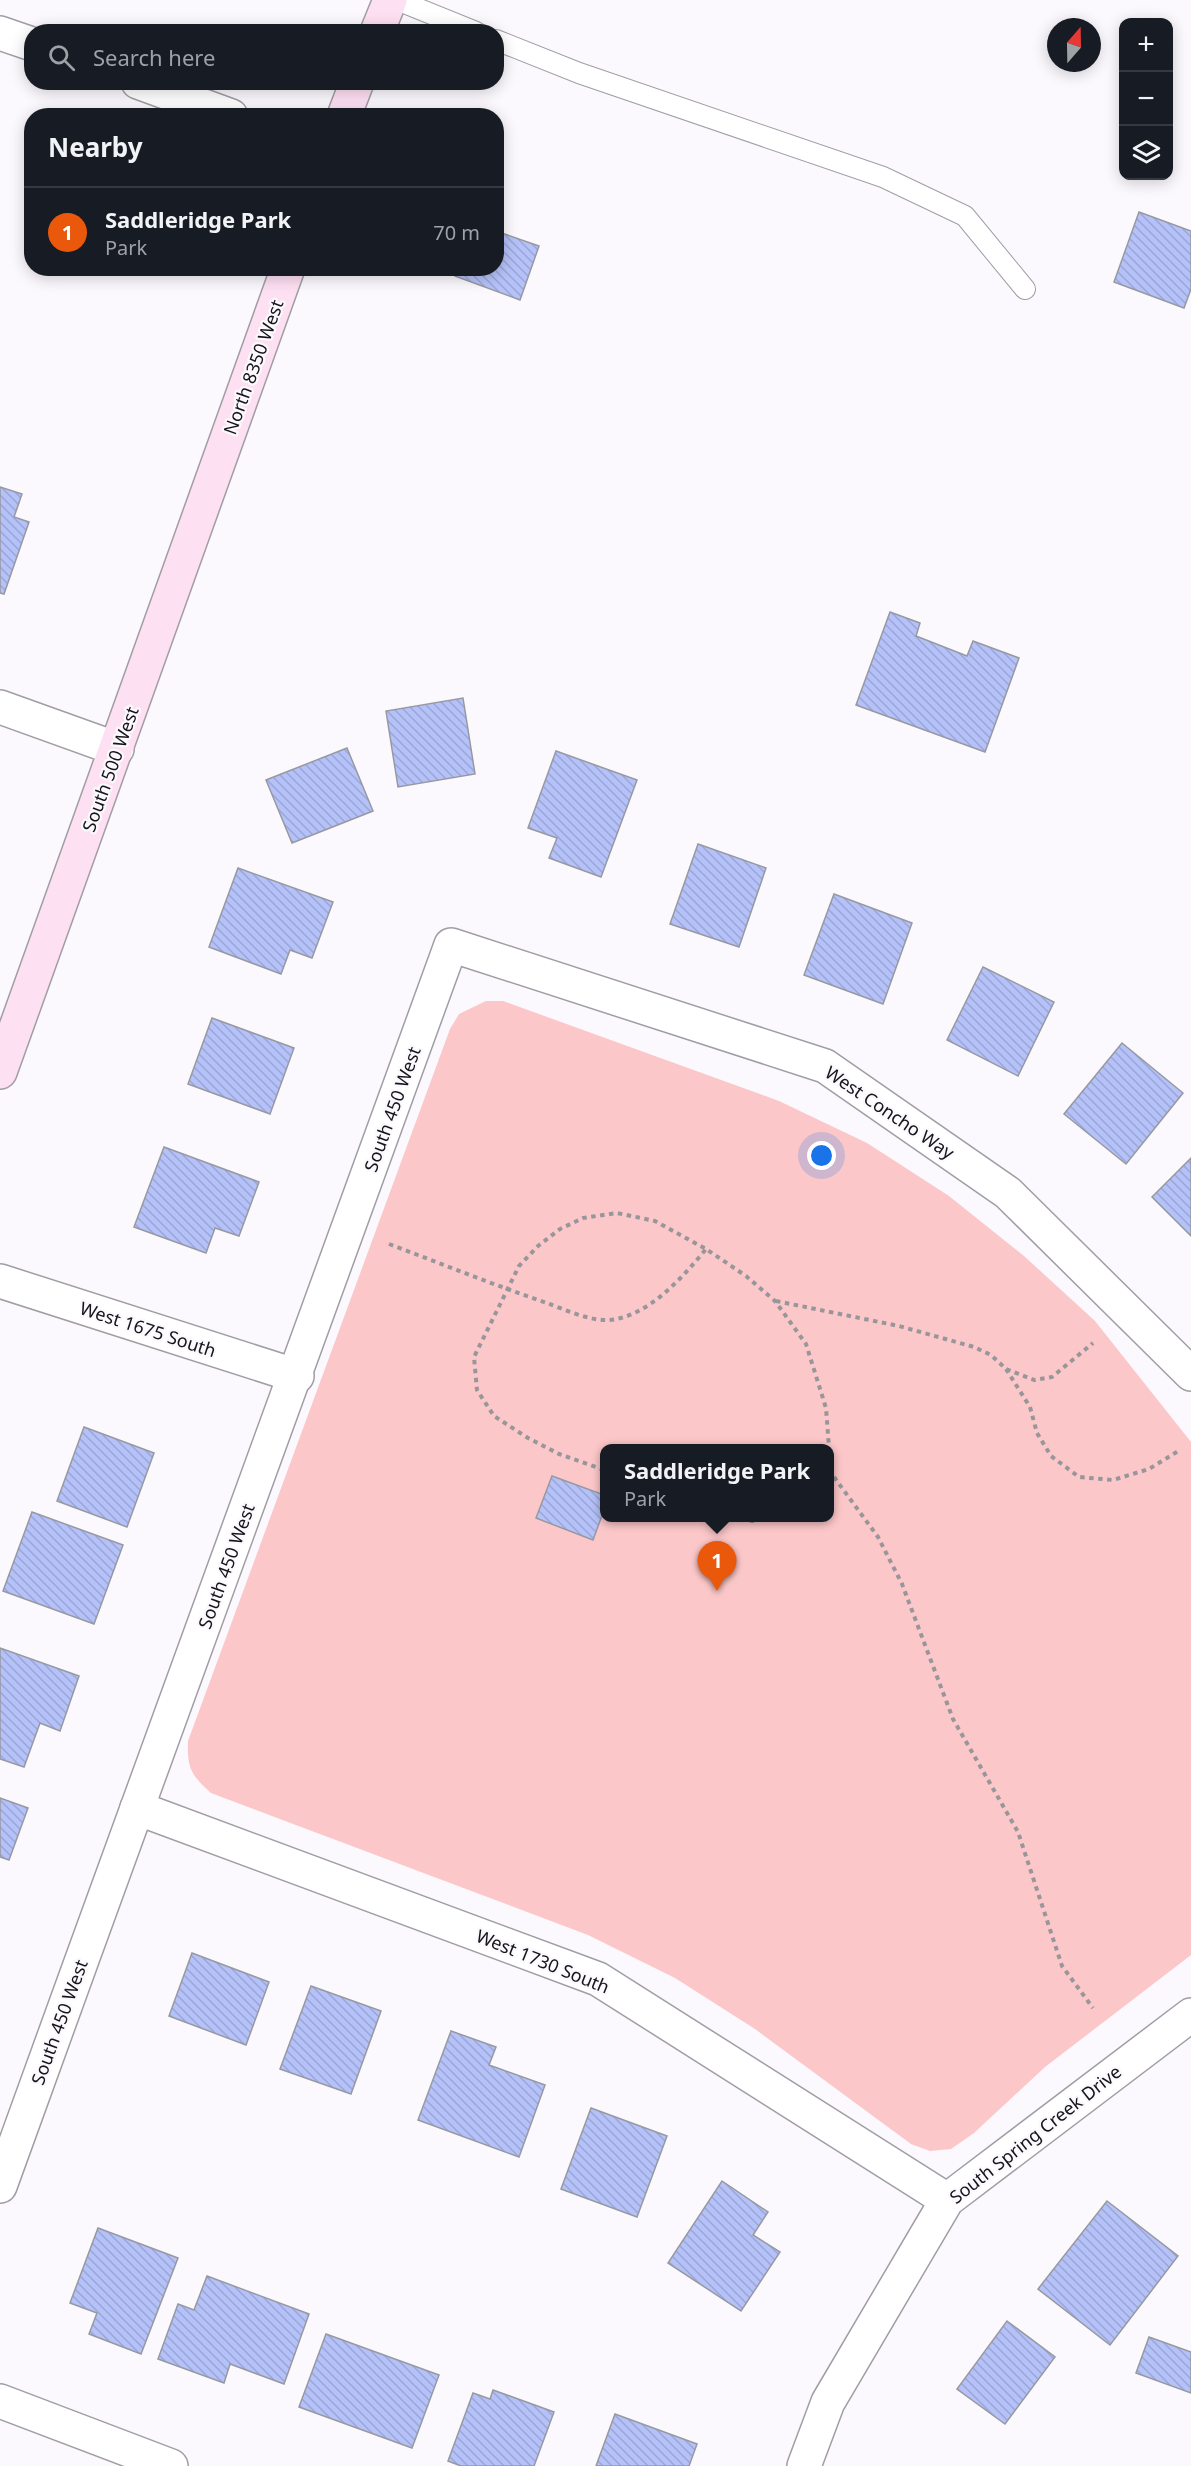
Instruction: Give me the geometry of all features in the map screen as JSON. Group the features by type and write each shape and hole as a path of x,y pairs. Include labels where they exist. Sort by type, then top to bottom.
{"street":[{"path":"380,24 390,0"},
{"path":"0,33 24,42"},
{"path":"160,90 209,108"},
{"path":"347,108 354,90"},
{"name":"North 8350 West","path":"217,466 285,276"},
{"name":"South 500 West","path":"0,1072 217,466"},
{"path":"0,707 117,749"},
{"name":"West Concho Way","path":"451,945 825,1066 1008,1193 1190,1371"},
{"name":"South 450 West","path":"0,2186 297,1376 451,945"},
{"name":"West 1675 South","path":"0,1281 297,1376"},
{"name":"West 1730 South","path":"137,1808 598,1979 947,2200"},
{"name":"South Spring Creek Drive","path":"804,2466 828,2402 947,2200 1191,2015"},
{"path":"0,2402 171,2466"}],"lane":[{"path":"397,0 456,24"},
{"path":"504,43 579,73 884,177 965,216 1025,289"}],"path":[{"path":"600,1469 559,1454 528,1438 494,1416 477,1390 474,1357 519,1266 538,1246 560,1229 584,1218 617,1213 655,1221 706,1249 747,1276 775,1301 806,1344 826,1408 829,1444"},
{"path":"389,1244 586,1317 609,1320 642,1310 680,1280 706,1249"},
{"path":"775,1301 899,1326 974,1347 991,1355 1006,1369 1030,1407 1037,1433 1051,1456 1079,1477 1113,1480 1149,1469 1180,1450"},
{"path":"1006,1369 1034,1380 1052,1377 1093,1343"},
{"path":"834,1480 878,1537 902,1584 953,1719 1018,1832 1062,1966 1093,2008"}],"shaded area":[{"path":"486,1001 503,1001 779,1101 867,1143 949,1196 1024,1256 1095,1321 1191,1442 1191,1955 1045,2067 974,2133 951,2149 930,2151 911,2144 755,2029 675,1978 588,1935 211,1793 192,1770 188,1758 188,1741 450,1029 459,1014"}],"building":[{"path":"1139,212 1191,231 1191,289 1184,308 1114,282"},
{"path":"504,234 539,246 520,300 455,276 504,276"},
{"path":"0,487 22,494 14,517 29,522 4,594 0,593"},
{"path":"890,612 920,623 916,636 967,656 973,641 1019,658 985,752 856,705"},
{"path":"463,698 475,774 398,787 386,711"},
{"path":"347,748 373,811 292,843 266,780"},
{"path":"556,751 637,780 601,877 549,858 557,838 528,828"},
{"path":"698,844 766,868 739,947 670,924"},
{"path":"238,868 333,902 312,958 290,950 281,974 209,947"},
{"path":"834,894 912,923 883,1004 804,975"},
{"path":"983,967 1054,1002 1018,1076 947,1040"},
{"path":"212,1018 294,1048 270,1114 188,1084"},
{"path":"1122,1043 1183,1093 1126,1164 1064,1114"},
{"path":"164,1147 259,1182 239,1236 215,1228 206,1253 134,1227"},
{"path":"1191,1158 1191,1236 1152,1197"},
{"path":"84,1427 154,1453 127,1527 57,1501"},
{"path":"552,1476 600,1494 600,1521 593,1540 536,1518"},
{"path":"32,1512 123,1545 94,1624 3,1591"},
{"path":"0,1648 79,1676 60,1731 40,1723 24,1767 0,1759"},
{"path":"0,1798 28,1808 9,1860 0,1857"},
{"path":"192,1953 269,1982 246,2045 169,2016"},
{"path":"311,1986 381,2011 351,2094 280,2069"},
{"path":"451,2031 496,2047 489,2065 545,2085 519,2157 418,2120"},
{"path":"591,2108 667,2136 637,2217 561,2189"},
{"path":"722,2181 768,2212 753,2235 780,2252 741,2311 668,2263"},
{"path":"1107,2201 1178,2256 1110,2345 1038,2289"},
{"path":"98,2228 178,2258 141,2354 89,2334 97,2313 70,2303"},
{"path":"207,2276 309,2314 284,2384 230,2364 224,2383 158,2359 178,2304 194,2310"},
{"path":"1007,2321 1055,2357 1005,2424 957,2389"},
{"path":"326,2334 439,2375 412,2448 299,2407"},
{"path":"1149,2337 1191,2352 1191,2393 1136,2373"},
{"path":"493,2390 554,2412 534,2466 461,2466 448,2461 473,2393 490,2399"},
{"path":"615,2414 697,2444 689,2466 596,2466"}],"place":[{"name":"Saddleridge Park","path":"717,1591"}]}
